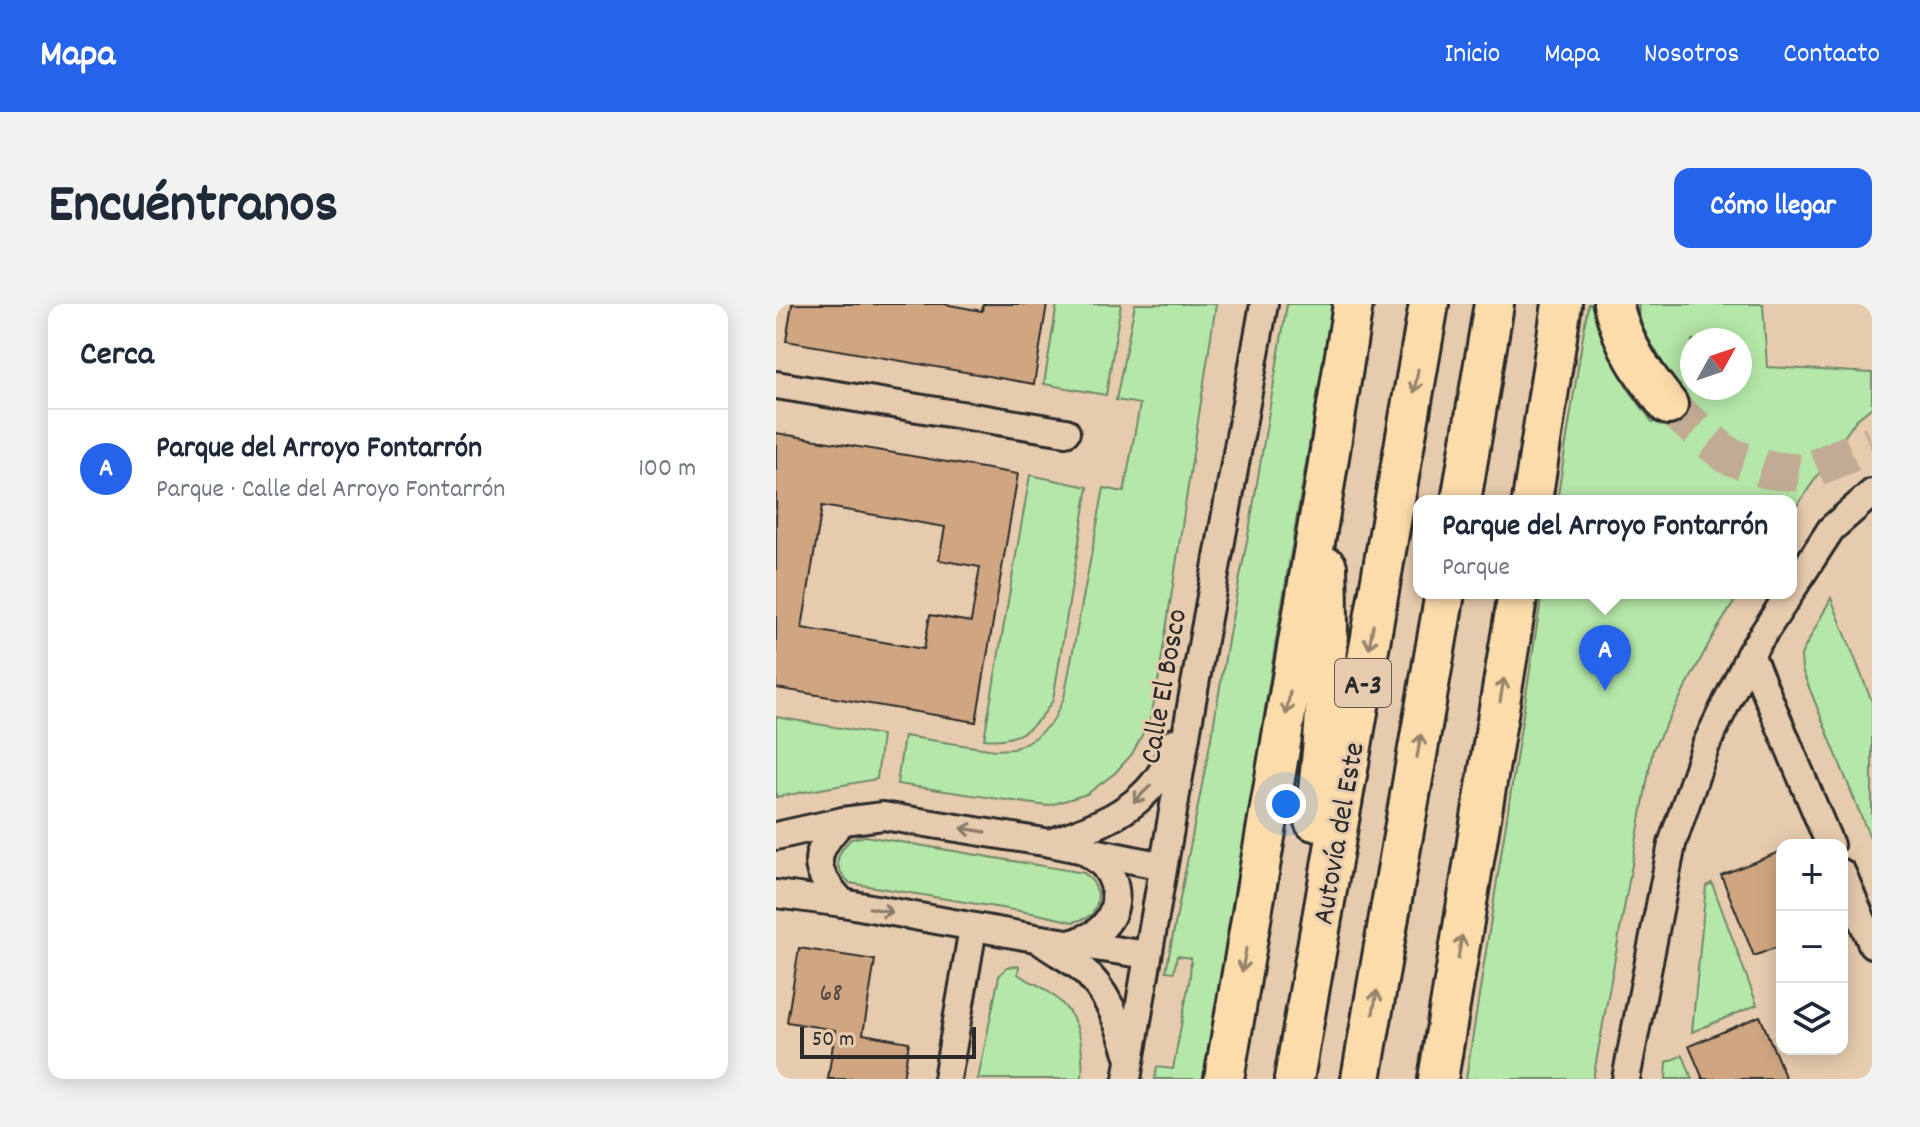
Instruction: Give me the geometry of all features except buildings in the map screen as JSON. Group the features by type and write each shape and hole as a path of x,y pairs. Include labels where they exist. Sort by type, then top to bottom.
{"highway":[{"path":"1224,1079 1353,304"},
{"name":"Autovía del Este","path":"1295,1071 1429,304"},
{"path":"1462,495 1494,304"},
{"path":"1533,495 1562,304"},
{"path":"1613,304 1619,327 1638,366 1668,405"},
{"path":"1295,1071 1305,881 1320,778 1330,629 1324,489"},
{"name":"A-3","path":"1361,1079 1444,599"},
{"path":"1438,1079 1517,599"}],"street":[{"name":"Calle El Bosco","path":"1129,1069 1264,304"},
{"path":"776,385 1066,432"},
{"path":"1797,581 1831,529 1872,493"},
{"path":"1626,1079 1672,844 1706,745 1750,654 1785,599"},
{"path":"1750,654 1827,839"},
{"path":"1050,843 1105,822 1145,793 1162,771 1192,701"},
{"path":"776,836 843,821 883,816 1050,843 1163,866"},
{"path":"843,821 828,836 821,849 819,863 827,886 843,903"},
{"path":"1074,943 1097,932 1108,921 1116,897 1114,882 1104,865 1085,851"},
{"path":"1848,887 1872,944"},
{"path":"776,894 1148,955"},
{"path":"947,1079 973,928"},
{"path":"1035,938 1081,968 1096,983 1119,1024 1129,1069"}],"green space":[{"path":"1057,304 1121,304 1106,395 1044,384"},
{"path":"1135,304 1216,304 1156,695 1149,722 1132,754 1115,773 1087,794 1047,806 897,784 904,736 995,750 1013,749 1035,738 1053,721 1064,698 1104,488 1124,492 1140,404 1116,400"},
{"path":"1287,304 1333,304 1226,955 1203,1079 1155,1079 1157,1067 1173,1069 1190,977 1191,958 1177,956 1174,972 1166,971 1250,525"},
{"path":"1588,304 1591,304 1627,387 1653,423 1680,394 1680,400 1752,400 1752,328 1680,328 1680,391 1641,326 1638,304 1763,304 1767,367 1872,373 1872,407 1856,420 1797,505 1797,495 1558,495"},
{"path":"1030,475 1088,487 1053,700 1033,725 1017,736 984,739"},
{"path":"1831,598 1872,702 1872,843 1802,670 1801,655"},
{"path":"1541,599 1736,599 1714,634 1653,749 1593,1079 1466,1079"},
{"path":"776,717 882,735 877,779 776,797"},
{"path":"865,836 1084,873 1098,893 1097,904 1092,914 1073,922 850,883 838,866 839,855 851,839"},
{"path":"1712,883 1757,1005 1692,1032 1706,886"},
{"path":"1019,966 1018,974 1057,999 1073,1018 1082,1052 1082,1079 978,1079 999,976 1007,967"},
{"path":"1683,1055 1692,1079 1666,1079 1667,1062"}],"tunnel":[{"path":"1668,405 1727,455 1768,470 1803,473 1872,444"}],"place":[{"name":"Parque del Arroyo Fontarrón","path":"1605,691"}]}
